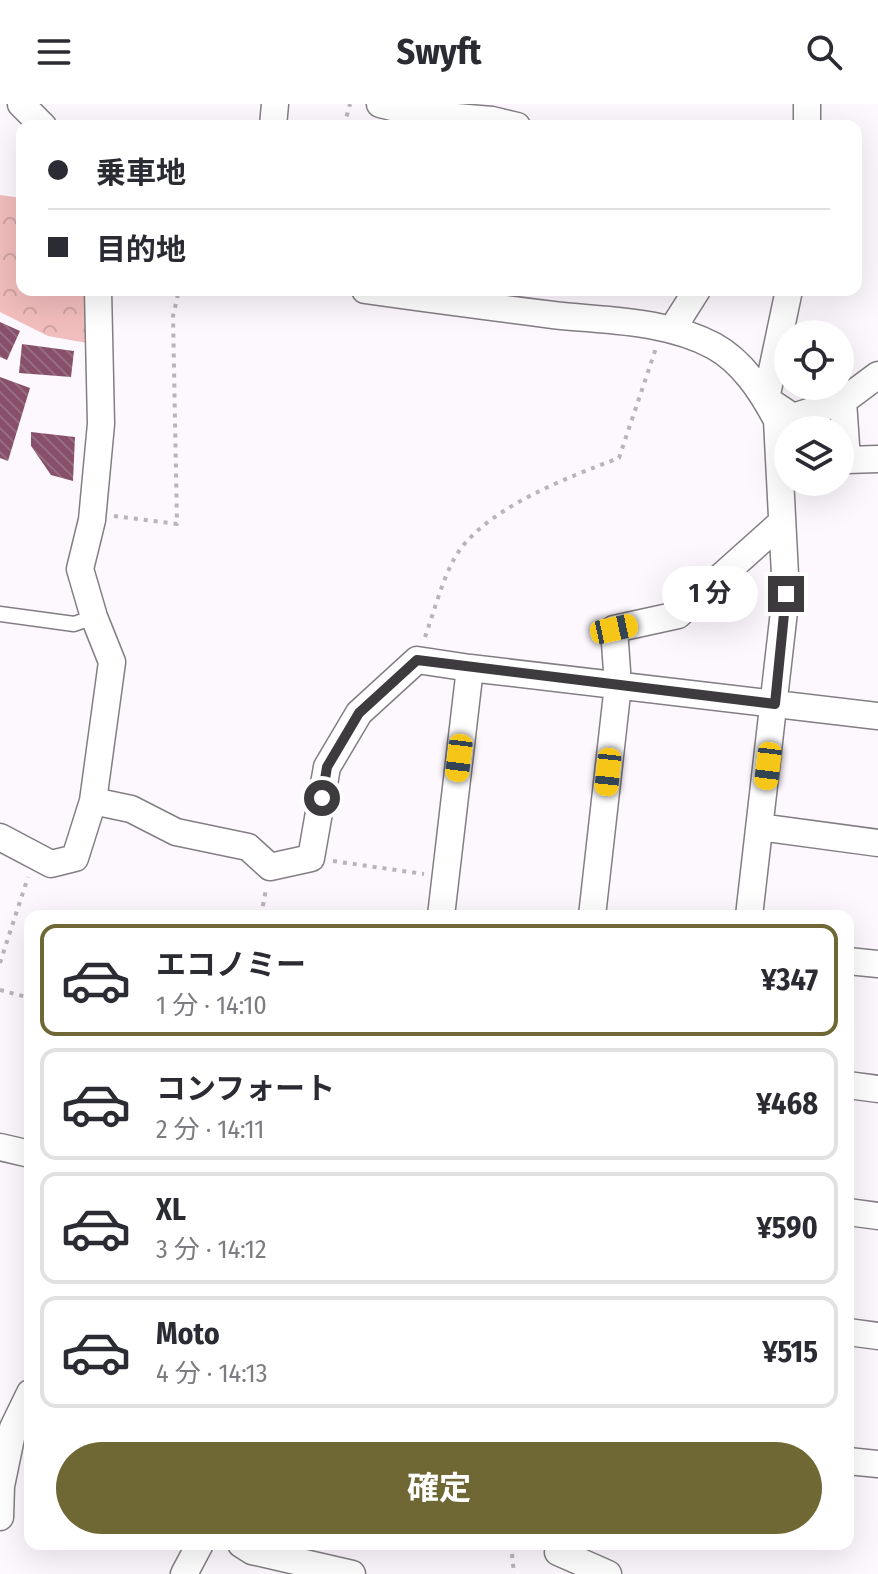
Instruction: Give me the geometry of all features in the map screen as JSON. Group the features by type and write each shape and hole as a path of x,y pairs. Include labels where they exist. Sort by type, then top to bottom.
{"street":[{"path":"21,104 37,120"},
{"path":"380,104 421,114 468,120"},
{"path":"0,837 51,864 75,858 93,801 112,662 80,569 92,520 101,424 98,296"},
{"path":"668,328 692,296"},
{"path":"766,399 788,296"},
{"path":"455,297 668,328 717,347 744,369 777,420 786,594 750,910"},
{"path":"766,399 793,417 843,401 878,375"},
{"path":"843,401 847,460 878,459"},
{"path":"593,910 618,685 614,629 678,615 782,522"},
{"path":"93,801 131,809 176,832 248,847 270,867 311,858 327,767 359,713 417,660 878,716"},
{"path":"441,910 470,668"},
{"path":"760,827 878,843"},
{"path":"854,962 878,964"},
{"path":"854,1086 878,1089"},
{"path":"0,1147 24,1153"},
{"path":"854,1213 878,1216"},
{"path":"854,1333 878,1336"},
{"path":"0,1517 1,1486 21,1431"},
{"path":"854,1462 878,1464"},
{"path":"184,1574 197,1550"},
{"path":"250,1550 352,1574"},
{"path":"555,1557 608,1574"}],"lane":[{"path":"0,614 74,624 94,617"}],"path":[{"path":"92,520 114,516 177,524 173,316 178,296"},
{"path":"417,660 454,559 480,530 529,496 560,480 619,458 668,328"},
{"path":"0,963 35,855"},
{"path":"311,858 444,877"},
{"path":"0,990 24,996"},
{"path":"512,1550 514,1574"}],"green space":[{"path":"0,195 16,197 16,296 86,296 87,343 48,336 0,312"}],"building":[{"path":"0,322 20,331 7,360 0,357"},
{"path":"22,344 74,351 71,377 19,373"},
{"path":"0,377 30,388 8,461 0,458"},
{"path":"31,432 75,437 73,481 51,475 31,446"}],"route":[{"path":"322,798 327,767 359,713 417,660 775,704 786,594"}]}
